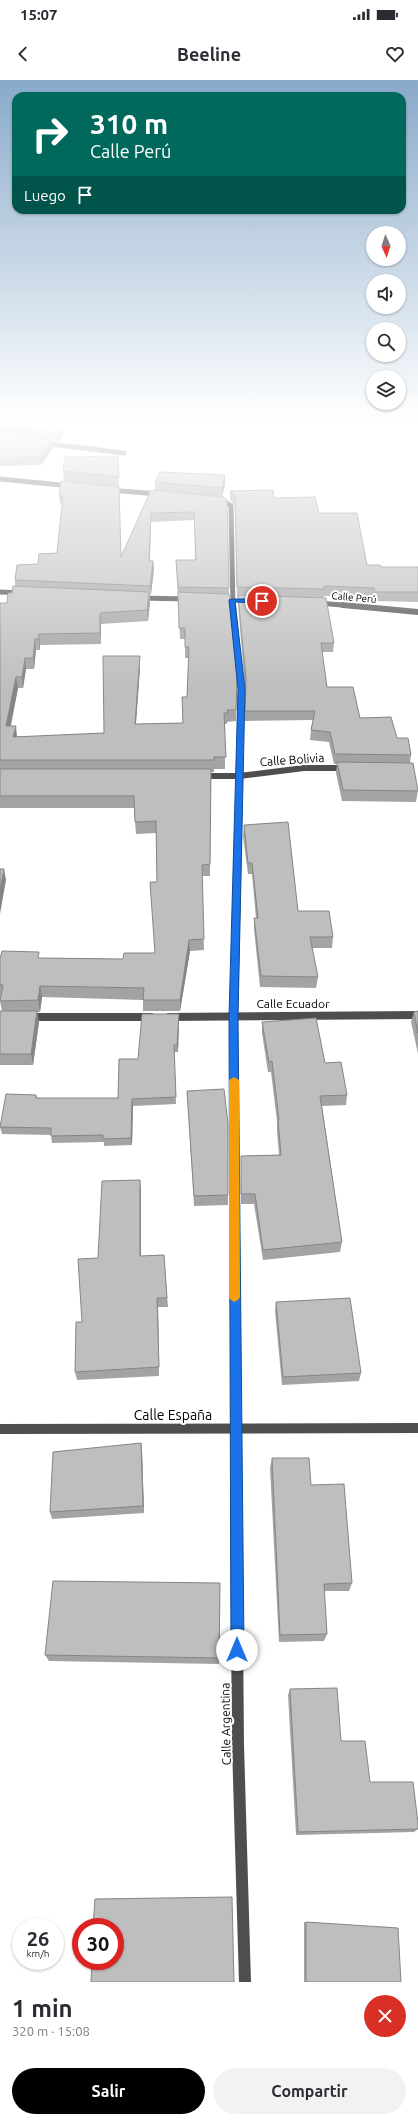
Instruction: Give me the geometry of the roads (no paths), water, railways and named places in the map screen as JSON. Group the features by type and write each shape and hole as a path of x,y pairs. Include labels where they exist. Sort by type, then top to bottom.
{"street":[{"name":"Calle Argentina","path":"231,511 232,600 241,689 234,1017 235,1430 238,1745 245,1982"},
{"path":"0,592 31,594"},
{"path":"132,598 194,599"},
{"name":"Calle Perú","path":"307,603 418,612"},
{"name":"Calle Bolivia","path":"191,776 239,776 304,768 355,768"},
{"name":"Calle Ecuador","path":"16,1017 418,1015"},
{"name":"Calle España","path":"0,1429 235,1430 418,1428"}]}
